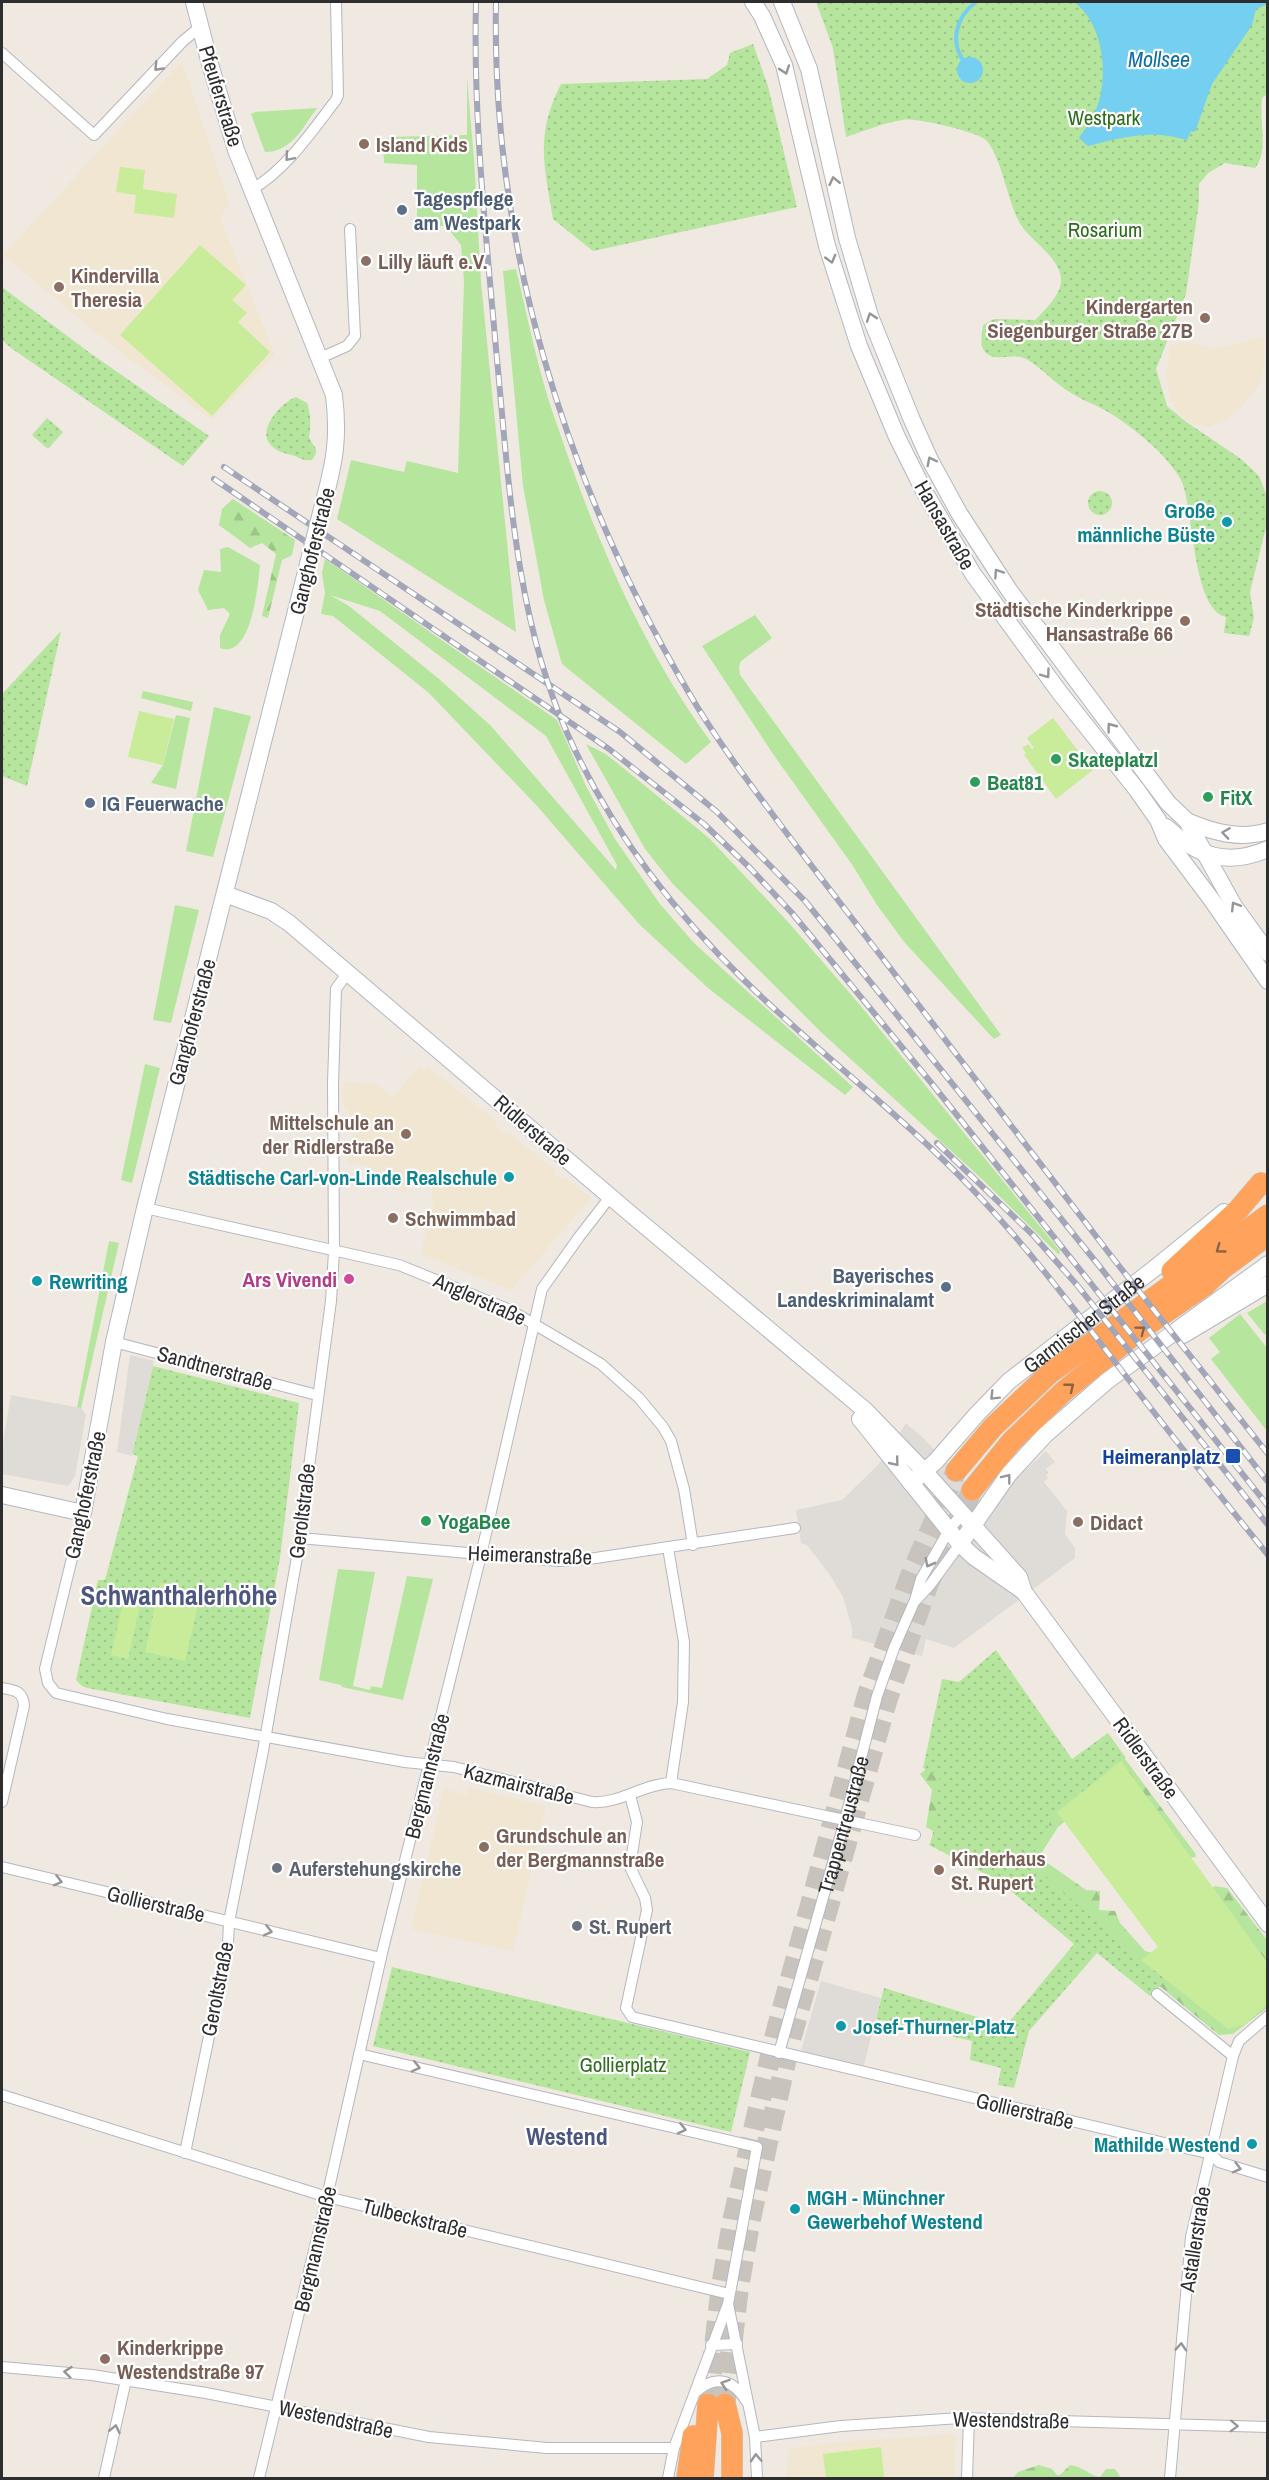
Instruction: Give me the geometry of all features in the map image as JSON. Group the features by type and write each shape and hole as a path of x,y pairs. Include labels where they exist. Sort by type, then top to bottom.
{"highway":[{"path":"1147,1302 1163,1279 1238,1210 1264,1181"},
{"name":"Garmischer Straße","path":"956,1471 993,1427 1024,1395 1050,1373 1268,1215"},
{"name":"Garmischer Straße","path":"972,1490 1011,1442 1064,1391 1140,1330 1204,1286 1222,1269 1268,1235"},
{"path":"1204,1286 1227,1276 1268,1249"},
{"path":"687,2478 706,2403"},
{"path":"703,2478 706,2403"},
{"path":"706,2403 721,2478"},
{"path":"706,2403 732,2433 732,2478"}],"street":[{"name":"Pfeuferstraße","path":"194,2 226,118 251,190"},
{"path":"251,190 267,181 322,118 338,95 336,2"},
{"name":"Hansastraße","path":"753,2 762,16 789,82 827,246 859,346 897,437 924,491 973,574 1060,693 1158,820 1166,839 1211,898 1268,981"},
{"name":"Hansastraße","path":"782,2 809,69 847,238 870,316 930,460 959,513 1009,590 1168,803 1187,821 1208,855 1234,906 1268,953"},
{"path":"2,52 94,135 183,41 200,27"},
{"name":"Ganghoferstraße","path":"51,1688 45,1676 45,1669 83,1512 114,1342 186,1040 334,464 338,435 334,395 251,190"},
{"path":"320,357 346,346 355,336 350,229"},
{"path":"1158,820 1188,845 1208,855 1227,859 1239,858 1268,849"},
{"path":"1187,821 1202,828 1235,835 1268,831"},
{"name":"Ridlerstraße","path":"225,894 271,911 348,972 610,1197 866,1411 918,1477 949,1530 960,1544 974,1557 1024,1592"},
{"name":"Geroltstraße","path":"185,2153 228,1944 229,1922 266,1736 300,1538 331,1302 334,1252 333,1084 336,989 348,972"},
{"name":"Garmischer Straße","path":"918,1477 1009,1381 1264,1181"},
{"name":"Bergmannstraße","path":"259,2478 327,2197 381,1958 481,1554 542,1289 610,1197"},
{"name":"Anglerstraße","path":"145,1208 399,1265 488,1301 534,1323 601,1364 639,1398 663,1427 671,1441 684,1489 693,1545"},
{"path":"967,1520 1045,1435 1132,1362 1268,1264"},
{"path":"1132,1362 1268,1284"},
{"name":"Sandtnerstraße","path":"114,1342 317,1395"},
{"name":"Ridlerstraße","path":"918,1477 967,1520 1019,1577 1024,1592 1268,1924"},
{"path":"2,1495 83,1512"},
{"name":"Trappentreustraße","path":"779,2052 845,1820 877,1696 921,1579 949,1530 967,1520"},
{"name":"Trappentreustraße","path":"915,1600 930,1585 960,1544 967,1520"},
{"name":"Heimeranstraße","path":"300,1538 569,1560 693,1545 795,1528"},
{"path":"668,1548 684,1641 683,1702 671,1783"},
{"path":"2,1688 18,1691 22,1696 24,1706 2,1802"},
{"name":"Kazmairstraße","path":"51,1688 56,1693 93,1703 167,1719 430,1765 454,1767 592,1802 613,1801 658,1785 671,1783 915,1835"},
{"path":"630,1795 637,1822 630,1868 645,1898 646,1910 626,2008 632,2017 779,2052"},
{"name":"Gollierstraße","path":"2,1867 381,1958"},
{"path":"1157,1994 1233,2056"},
{"name":"Astallerstraße","path":"1170,2478 1191,2237 1233,2056 1239,2041 1268,2016"},
{"name":"Gollierstraße","path":"779,2052 1211,2154 1219,2163 1268,2176"},
{"path":"359,2054 757,2147 728,2299 711,2346 706,2403 674,2448 668,2478"},
{"name":"Tulbeckstraße","path":"2,2095 327,2197 728,2299"},
{"path":"728,2299 755,2438 757,2478"},
{"path":"711,2346 737,2344"},
{"name":"Westendstraße","path":"2,2367 92,2374 206,2393 429,2437 547,2448 674,2448"},
{"path":"104,2478 126,2380"},
{"path":"706,2403 706,2383 721,2381 736,2388 749,2404"},
{"path":"967,2478 969,2418"},
{"name":"Westendstraße","path":"755,2438 841,2426 969,2418 1268,2427"}],"shaded area":[{"path":"182,61 229,203 220,218 275,355 212,420 105,340 3,255"},
{"path":"1262,337 1265,343 1263,371 1258,386 1242,406 1227,418 1209,427 1190,423 1177,411 1170,396 1166,373 1170,349 1174,344 1186,342 1214,349"},
{"path":"419,1066 424,1071 428,1067 496,1121 496,1126 503,1132 508,1132 555,1170 555,1174 562,1180 566,1178 591,1198 511,1290 421,1254 434,1199 431,1198 434,1182 410,1176 406,1192 364,1182 367,1170 365,1165 349,1163 347,1159 356,1122 343,1106 344,1082 375,1084 393,1097"},
{"path":"130,1355 154,1361 132,1456 117,1452"},
{"path":"11,1395 81,1408 86,1415 75,1476 68,1486 2,1474 2,1447"},
{"name":"Heimeranplatz","path":"906,1423 991,1508 1007,1487 1046,1451 1055,1462 1046,1469 1049,1473 1044,1482 1067,1511 1065,1534 1075,1548 1075,1558 954,1648 926,1639 922,1656 852,1638 852,1628 843,1597 830,1575 807,1545 801,1543 796,1510 842,1500 879,1464"},
{"name":"Grundschule an der Bergmannstraße","path":"469,1788 546,1806 513,1951 411,1929 444,1789 467,1795"},
{"name":"Josef-Thurner-Platz","path":"821,1981 881,1998 863,2069 800,2054"},
{"path":"956,2434 954,2478 786,2478 789,2449 841,2442"}],"green space":[{"name":"Westpark","path":"816,2 1267,2 1267,94 1262,98 1261,108 1262,154 1255,168 1225,163 1208,173 1199,184 1199,202 1186,294 1156,369 1167,406 1241,459 1259,476 1266,494 1267,523 1250,592 1254,618 1249,636 1224,633 1226,617 1215,610 1206,597 1200,578 1182,482 1161,453 1123,422 1107,411 1071,393 1024,358 993,357 983,349 983,325 994,319 1035,320 1058,292 1061,282 1056,264 1021,225 1016,216 992,148 986,140 971,133 910,120 888,123 846,137 833,48"},
{"path":"753,44 768,86 797,207 593,251 553,219 544,150 548,119 561,84 707,79 727,65 730,53"},
{"path":"467,78 481,282 516,632 337,519 351,460 404,472 407,461 458,473 464,281 461,245 446,226 417,226 417,165 384,163 383,141 391,137 467,135"},
{"path":"317,108 290,143 283,148 265,152 251,114"},
{"path":"120,167 145,170 143,189 177,194 174,218 134,213 136,195 116,192"},
{"path":"200,245 246,285 232,300 247,313 238,322 270,352 212,416 120,335"},
{"path":"516,269 543,382 585,504 640,627 685,705 711,742 686,764 562,664 544,600 523,486 503,271"},
{"path":"2,287 90,353 209,436 183,466 11,348 2,340"},
{"path":"296,397 307,403 310,420 309,437 316,451 312,460 303,460 279,451 270,444 267,438 269,424 273,417 284,404"},
{"path":"47,418 63,432 48,449 32,435"},
{"path":"1100,491 1108,495 1112,503 1108,511 1100,515 1092,511 1088,503 1092,495"},
{"path":"233,499 295,540 292,555 282,560 268,618 262,616 276,554 262,543 250,548 219,525 222,509"},
{"path":"228,547 260,565 251,618 239,643 231,649 220,648 220,635 230,614 224,608 208,610 198,590 204,570 221,572 220,549"},
{"path":"325,559 557,720 586,786 615,839 660,904 694,943 853,1087 845,1095 708,988 639,924 538,807 429,693 333,616 321,614 325,593 322,573","holes":["330,595 380,611 546,736 617,865 616,870 491,726 439,679 349,606"]},
{"path":"755,615 772,638 741,661 740,675 1001,1035 994,1039 905,943 773,754 702,646"},
{"path":"61,631 27,786 2,776 2,694"},
{"path":"143,691 193,702 191,711 141,698"},
{"path":"214,707 251,716 213,857 186,851"},
{"path":"139,711 174,719 163,765 128,757"},
{"path":"176,715 190,718 176,789 151,783 163,765"},
{"name":"Skateplatzl","path":"1053,718 1093,770 1056,799 1024,755 1026,753 1022,748 1028,744 1032,749 1034,748 1027,738"},
{"path":"586,744 606,754 709,838 789,923 860,1005 1060,1251 1059,1255 982,1179 821,1032 672,883 645,849"},
{"path":"175,905 199,910 171,1023 153,1020"},
{"path":"145,1064 160,1068 132,1183 121,1180"},
{"path":"109,1241 119,1243 81,1408 77,1408"},
{"path":"1267,1301 1267,1333 1265,1335 1247,1313"},
{"path":"1240,1314 1267,1348 1267,1431 1211,1359 1220,1352 1209,1338"},
{"path":"153,1366 299,1403 280,1558 250,1718 87,1688 76,1680 98,1580 105,1580 138,1456 132,1454"},
{"path":"338,1569 375,1572 353,1686 370,1690 371,1686 382,1688 407,1576 433,1579 403,1700 319,1680"},
{"path":"160,1583 201,1593 185,1661 145,1652"},
{"path":"124,1598 141,1602 128,1659 111,1655"},
{"path":"996,1650 1072,1759 1108,1733 1126,1758 1054,1815 1029,1862 1115,1938 1167,1979 1150,1996 1097,1953 1029,2031 1014,2088 998,2085 1001,2068 970,2060 972,2041 876,2019 884,1988 1006,2026 1074,1944 999,1881 929,1845 935,1822 940,1776 923,1768 942,1679 959,1682"},
{"path":"979,1741 1077,1763 1114,1744 1196,1857 1184,1859 1120,1779 1058,1827 1039,1857 1086,1890 1100,1891 1099,1910 1115,1911 1120,1923 1145,1951 1267,1982 1267,2008 1233,2034 1219,2035 1133,1964 1001,1870 926,1827 932,1790 920,1774 932,1764"},
{"path":"1121,1761 1267,1962 1267,2005 1245,2024 1228,2029 1141,1960 1158,1947 1057,1812"},
{"path":"1215,1886 1227,1888 1267,1940 1267,1962 1210,1890"},
{"name":"Gollierplatz","path":"392,1967 750,2052 731,2132 373,2046"},
{"path":"881,2447 884,2477 826,2478 823,2454"},
{"path":"1039,2465 1052,2469 1057,2475 1060,2475 1070,2465 1100,2477 1106,2469 1115,2469 1120,2476 1118,2478 1013,2478 1018,2472"}],"water":[{"name":"Mollsee","path":"1074,2 1267,2 1268,4 1256,9 1252,25 1212,84 1195,132 1191,131 1187,140 1149,135 1125,137 1088,146 1079,138 1093,116 1099,101 1102,89 1102,61 1097,34 1091,22"},
{"path":"970,57 979,61 983,70 979,79 970,83 961,79 957,70 961,61"}],"waterway":[{"path":"965,63 957,47 957,30 964,15 976,2"}],"tunnel":[{"path":"708,2404 721,2289 733,2219 776,2032 868,1693 910,1577 956,1471"},
{"path":"725,2404 738,2291 750,2221 791,2038 887,1700 929,1582 972,1490"}],"railway":[{"path":"476,2 476,89 481,176 510,497 525,594 536,642 550,689 585,770 603,803 644,866 692,925 772,1007 918,1136 996,1215 1060,1291 1268,1555"},
{"path":"496,2 498,93 507,183 522,272 545,360 573,447 606,531 645,614 700,712 762,800 1112,1257 1268,1454"},
{"path":"224,467 620,732 716,811 806,902 1100,1267 1268,1482"},
{"path":"214,479 609,749 704,824 750,868 792,913 933,1085 1268,1506"},
{"path":"937,1143 1033,1235 1077,1285 1268,1525"}],"place":[{"name":"Island Kids","path":"364,144"},
{"name":"Tagespflege am Westpark","path":"402,210"},
{"name":"Lilly läuft e.V.","path":"366,261"},
{"name":"Kindervilla Theresia","path":"59,287"},
{"name":"Kindergarten Siegenburger Straße 27B","path":"1205,318"},
{"name":"Große männliche Büste","path":"1227,522"},
{"name":"Städtische Kinderkrippe Hansastraße 66","path":"1185,621"},
{"name":"Skateplatzl","path":"1056,759"},
{"name":"Beat81","path":"975,782"},
{"name":"FitX","path":"1208,797"},
{"name":"IG Feuerwache","path":"90,803"},
{"name":"Mittelschule an der Ridlerstraße","path":"406,1134"},
{"name":"Städtische Carl-von-Linde Realschule","path":"509,1177"},
{"name":"Schwimmbad","path":"393,1218"},
{"name":"Ars Vivendi","path":"349,1279"},
{"name":"Rewriting","path":"37,1281"},
{"name":"Bayerisches Landeskriminalamt","path":"946,1287"},
{"name":"Heimeranplatz","path":"1233,1456"},
{"name":"YogaBee","path":"426,1521"},
{"name":"Didact","path":"1078,1522"},
{"name":"Grundschule an der Bergmannstraße","path":"484,1847"},
{"name":"Auferstehungskirche","path":"277,1868"},
{"name":"Kinderhaus St. Rupert","path":"939,1870"},
{"name":"St. Rupert","path":"577,1926"},
{"name":"Josef-Thurner-Platz","path":"841,2026"},
{"name":"Mathilde Westend","path":"1252,2144"},
{"name":"MGH - Münchner Gewerbehof Westend","path":"795,2209"},
{"name":"Kinderkrippe Westendstraße 97","path":"105,2359"}],"district":[{"name":"Schwanthalerhöhe","path":"179,1595"},
{"name":"Westend","path":"567,2136"}],"park label":[{"name":"Rosarium","path":"1105,229"}]}
